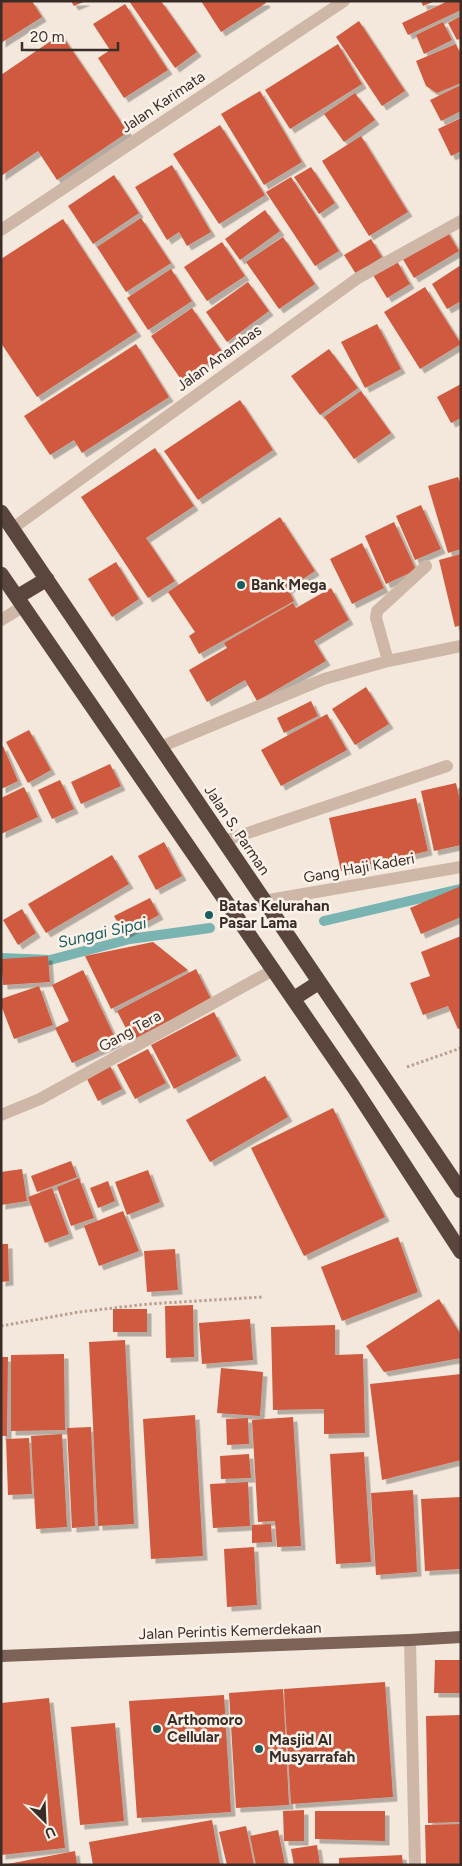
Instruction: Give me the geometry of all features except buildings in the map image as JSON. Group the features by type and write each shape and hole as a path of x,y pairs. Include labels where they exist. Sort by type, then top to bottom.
{"highway":[{"name":"Jalan S. Parman","path":"1,512 48,579 318,983 461,1191"},
{"path":"1,574 293,999 461,1252"},
{"path":"20,602 48,579"},
{"path":"293,999 318,983"}],"main road":[{"name":"Jalan Perintis Kemerdekaan","path":"1,1656 461,1637"}],"street":[{"name":"Jalan Karimata","path":"1,230 344,1"},
{"name":"Jalan Anambas","path":"12,528 358,278 456,223"},
{"path":"388,660 376,618 377,611 426,566"},
{"path":"1,620 20,602"},
{"path":"160,747 324,678 388,660 461,646"},
{"path":"224,841 447,766"},
{"name":"Gang Haji Kaderi","path":"263,901 461,867"},
{"name":"Gang Tera","path":"1,1115 40,1099 273,970"},
{"path":"410,1640 415,1865"}],"path":[{"path":"379,1072 414,1066 461,1048"},
{"path":"1,1326 89,1311 262,1296"}],"waterway":[{"name":"Sungai Sipai","path":"324,921 460,889"},
{"name":"Sungai Sipai","path":"1,958 50,960 130,939 210,928"}],"place":[{"name":"Bank Mega","path":"241,585"},
{"name":"Batas Kelurahan Pasar Lama","path":"209,915"},
{"name":"Arthomoro Cellular","path":"157,1729"},
{"name":"Masjid Al Musyarrafah","path":"259,1749"}]}
